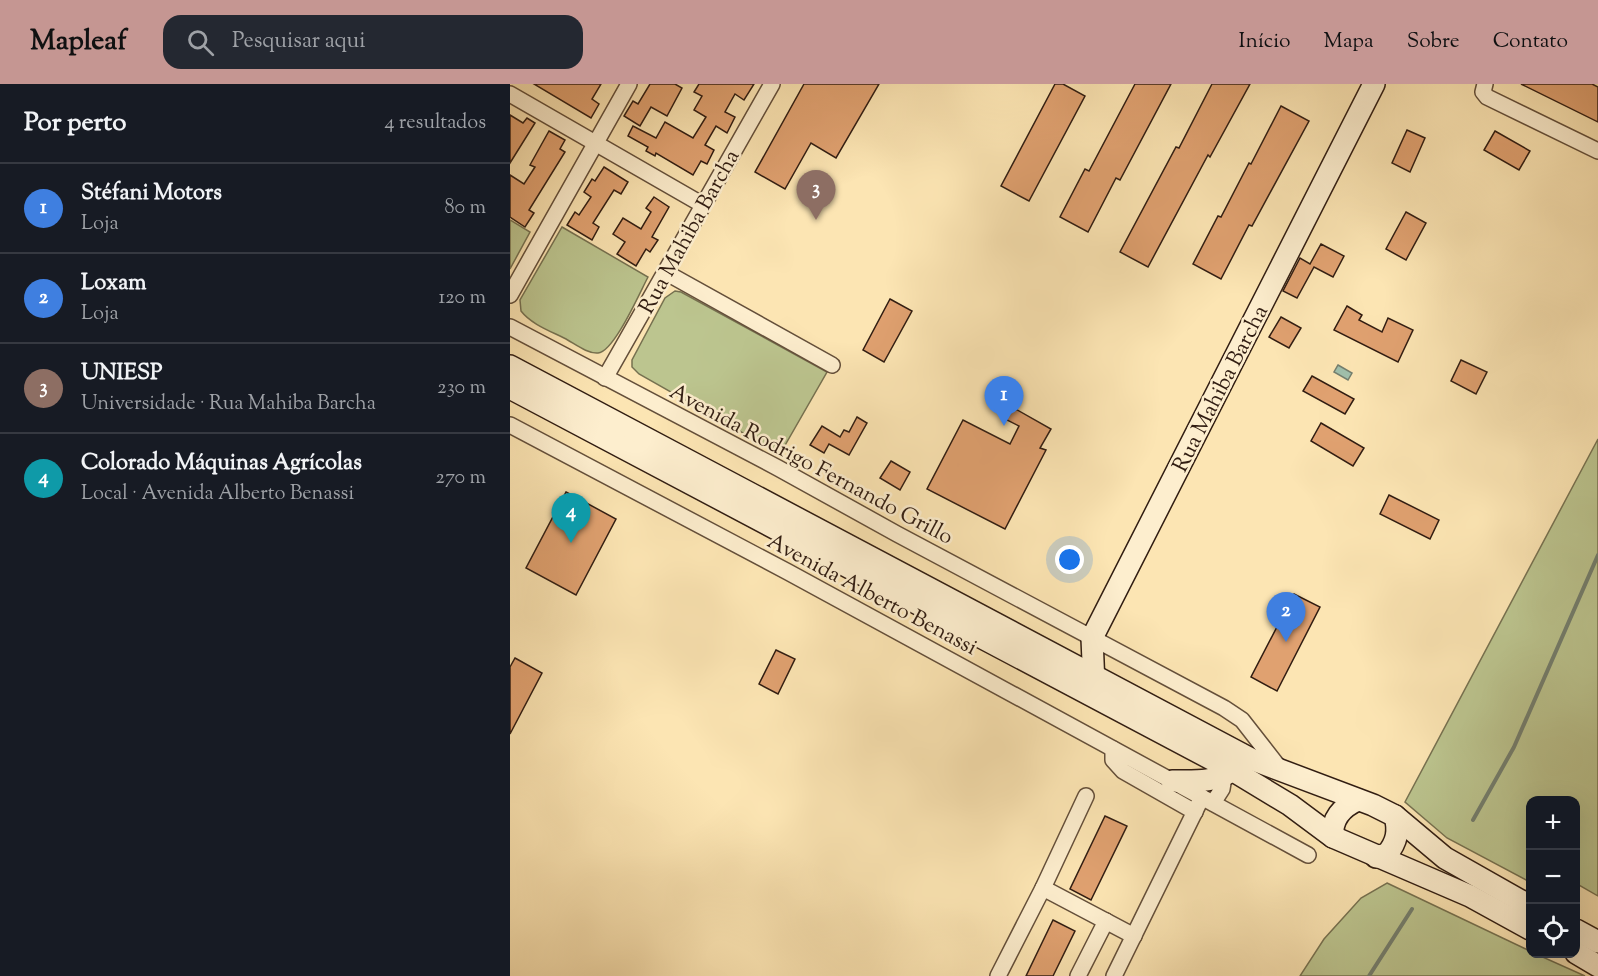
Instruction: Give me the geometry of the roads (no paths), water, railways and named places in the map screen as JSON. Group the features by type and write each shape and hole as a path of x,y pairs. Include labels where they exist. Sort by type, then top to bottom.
{"main road":[{"name":"Rua Mahiba Barcha","path":"1095,698 1092,675 1092,638 1374,84"},
{"path":"510,366 1251,759 1395,816 1445,858 1526,904"},
{"path":"510,388 1095,698 1290,805 1333,837 1470,896 1526,927"},
{"path":"1172,781 1201,781 1228,773"},
{"path":"1333,837 1332,828 1339,814 1358,800"},
{"path":"1376,857 1386,854 1396,840 1395,816"},
{"path":"1580,933 1598,942"},
{"path":"1580,956 1598,966"}],"street":[{"path":"510,294 629,84"},
{"name":"Rua Mahiba Barcha","path":"605,378 772,84"},
{"path":"1485,84 1483,93 1487,97 1598,151"},
{"path":"510,94 703,205"},
{"path":"665,273 832,365"},
{"name":"Avenida Rodrigo Fernando Grillo","path":"510,327 1224,708 1242,720 1282,771"},
{"name":"Avenida Alberto Benassi","path":"510,425 788,572 1308,855"},
{"path":"1113,748 1113,760 1122,771 1195,812"},
{"path":"1114,976 1195,812 1222,789 1228,773"},
{"path":"998,976 1086,796"},
{"path":"1043,888 1134,936"},
{"path":"1078,976 1106,921"}],"waterway":[{"path":"1473,820 1514,747 1598,555"},
{"path":"1369,976 1412,909"}],"place":[{"name":"UNIESP","path":"816,220"},
{"name":"Stéfani Motors","path":"1004,426"},
{"name":"Colorado Máquinas Agrícolas","path":"571,543"},
{"name":"Loxam","path":"1286,642"}]}
